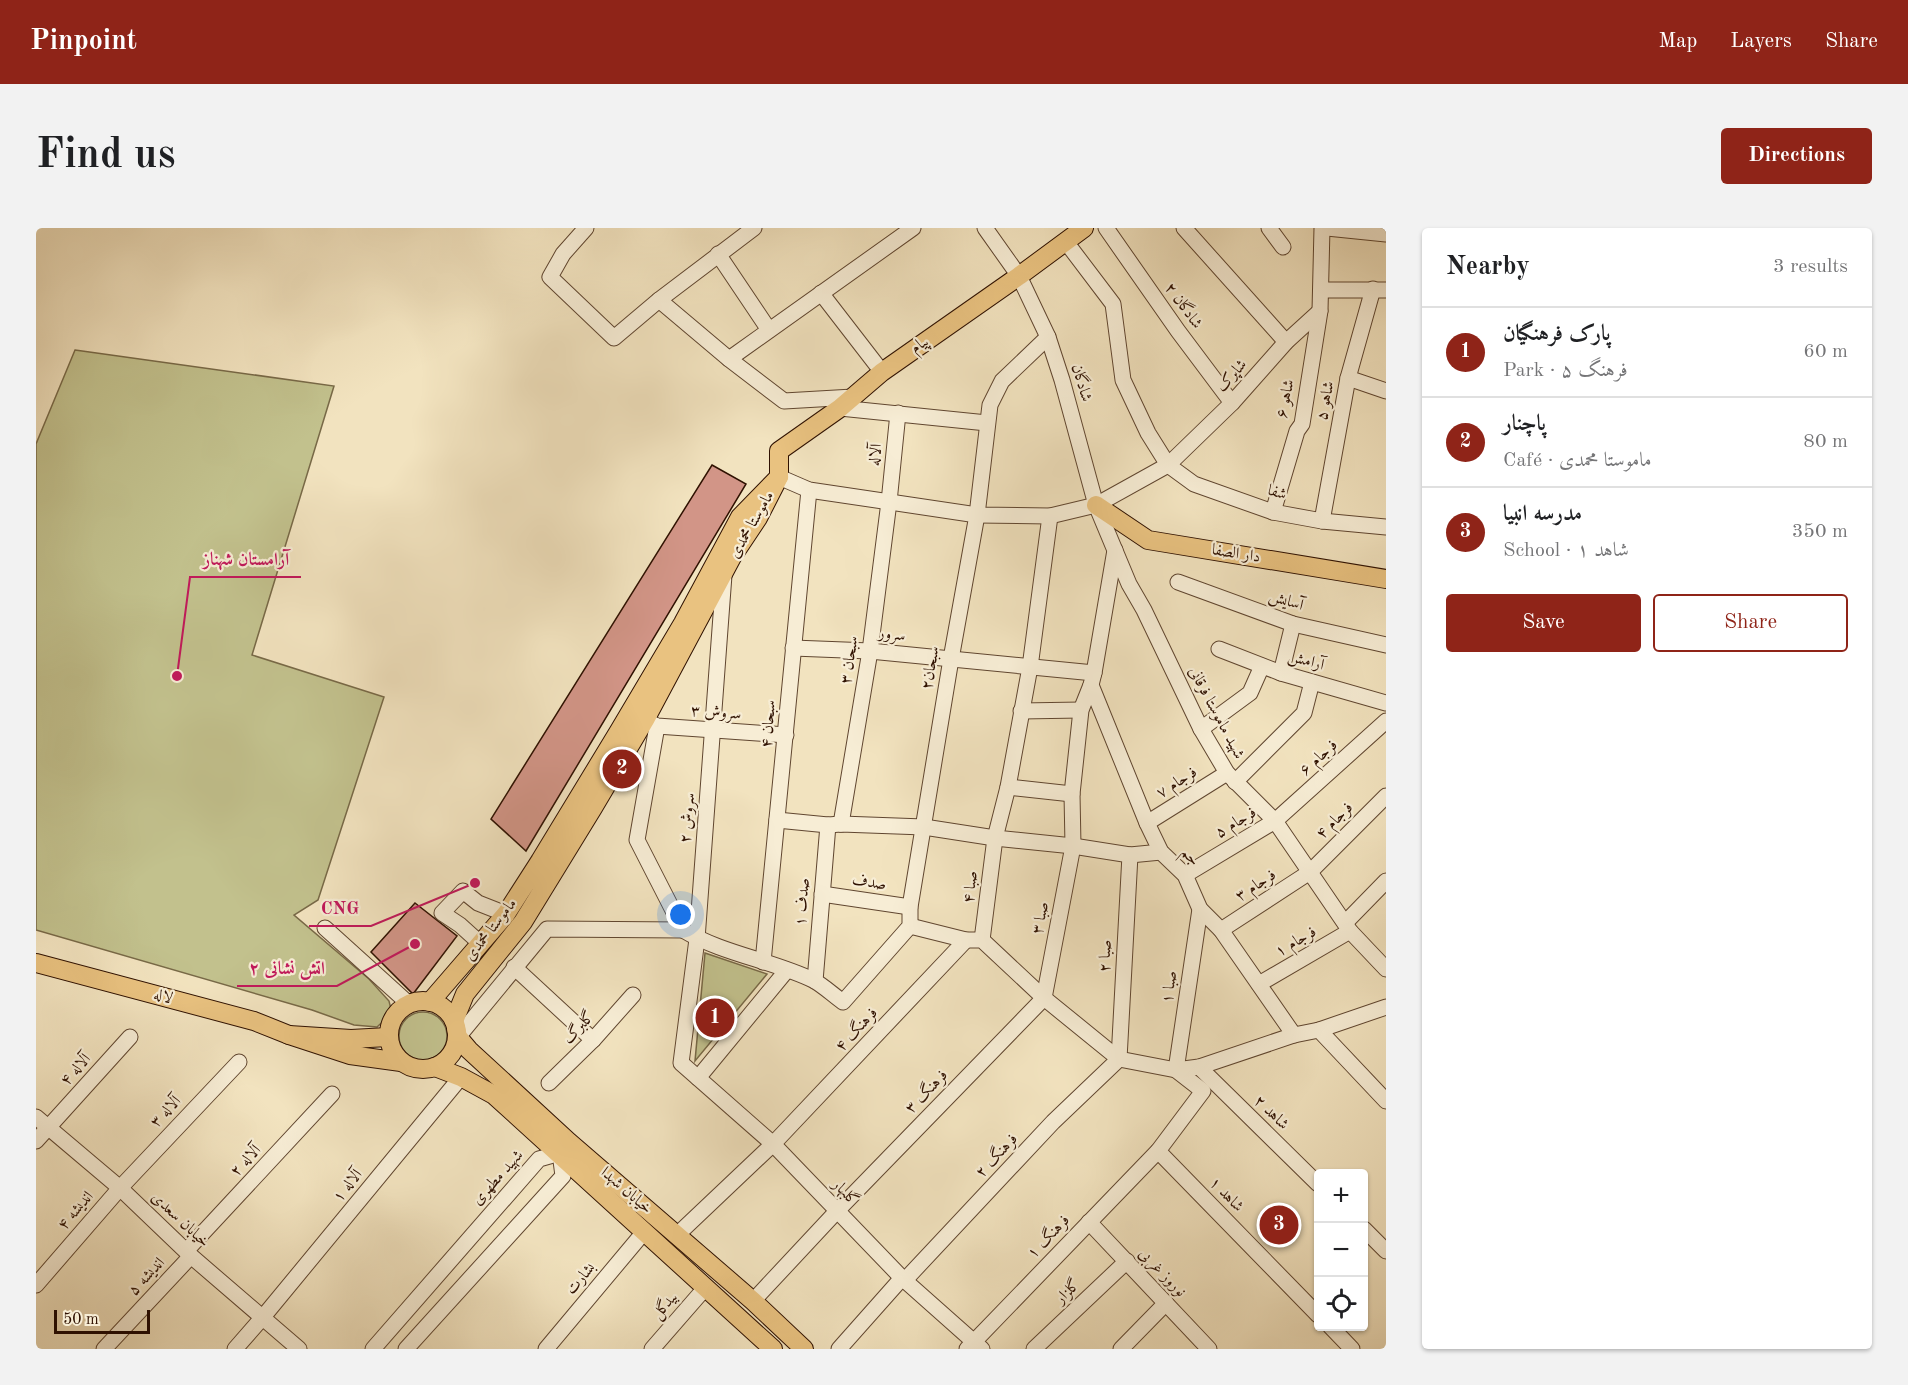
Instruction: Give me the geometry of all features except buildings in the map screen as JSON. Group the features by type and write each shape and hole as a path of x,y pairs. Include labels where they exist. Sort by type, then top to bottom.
{"main road":[{"name":"پیام","path":"779,477 779,451 846,402 882,372 1084,228"},
{"name":"ماموستا محمدی","path":"456,1028 465,994 537,902 651,723 732,557 758,518 779,477"},
{"name":"ماموستا محمدی","path":"430,1002 506,914 625,721 740,517 779,477"},
{"name":"دار الصفا","path":"1096,505 1148,540 1386,579"},
{"name":"لاله","path":"36,963 254,1021 289,1035"},
{"path":"289,1035 350,1055 401,1062 423,1069 435,1067 448,1058 453,1051 457,1035 448,1012 430,1002 409,1004 400,1009 393,1017 388,1037 390,1046 401,1062"},
{"name":"خیابان شهدا","path":"456,1028 469,1050 644,1232 773,1349"},
{"path":"289,1035 351,1039 388,1037"},
{"name":"خیابان شهدا","path":"435,1067 461,1077 494,1095 564,1147 677,1235 804,1349"}],"street":[{"path":"586,228 562,255 550,277 614,338 659,300 754,228"},
{"path":"729,359 913,228"},
{"name":"شادگان","path":"985,228 1019,276 1048,337 1096,505"},
{"name":"شادگان ۲","path":"1106,228 1232,403"},
{"path":"1184,228 1286,342"},
{"path":"1269,228 1283,247"},
{"name":"شاهو ۶","path":"1273,512 1302,424 1320,311 1322,228"},
{"path":"1327,228 1386,234"},
{"path":"1066,242 1113,304 1123,380 1148,433 1168,465"},
{"path":"718,255 769,330"},
{"path":"1322,290 1380,290"},
{"name":"شاهو ۵","path":"1322,521 1348,378 1380,290"},
{"path":"821,293 882,372"},
{"path":"659,300 729,359 784,401 846,402 898,413 987,423"},
{"name":"شاپرک","path":"779,477 809,490 978,515 1050,516 1096,505 1168,465 1232,403 1286,342 1320,311"},
{"name":"سبحان۲","path":"910,926 910,907 951,659 978,515 990,405 1002,381 1048,337"},
{"path":"1348,378 1386,391"},
{"name":"آلاله","path":"889,502 898,413"},
{"name":"شفا","path":"1168,465 1194,484 1273,512 1322,521 1386,527"},
{"name":"سبحان ۴","path":"763,962 809,490"},
{"name":"سبحان ۳","path":"834,825 870,651 889,502"},
{"name":"شهید ماموستا فرقانی","path":"1096,505 1129,584 1144,610 1201,729 1231,777 1275,821 1347,927 1386,969"},
{"name":"صبا ۴","path":"982,940 995,838 1008,787 1030,667 1050,516"},
{"name":"صبا ۳","path":"1044,998 1073,846 1072,794 1081,710 1093,679 1115,550"},
{"name":"سروش ۲","path":"681,1063 697,939 724,574"},
{"name":"آسایش","path":"1178,582 1293,624 1386,645"},
{"path":"1281,673 1293,624"},
{"name":"سرور","path":"793,648 870,651 1030,667 1093,679"},
{"name":"آرامش","path":"1219,649 1281,673 1386,703"},
{"path":"1201,729 1250,693 1262,666"},
{"name":"جم","path":"1093,679 1147,823 1161,852 1185,875 1200,909 1221,930 1294,1035"},
{"name":"فرجام ۷","path":"1147,823 1231,777 1304,713 1312,682"},
{"path":"1021,711 1081,710"},
{"name":"فرجام ۶","path":"1275,821 1386,721"},
{"path":"651,723 637,840 682,930"},
{"name":"سروش ۳","path":"651,723 713,731 786,735"},
{"path":"1008,787 1072,794"},
{"name":"فرجام ۴","path":"1310,872 1386,796"},
{"path":"777,820 834,825 924,827 1130,855 1161,852"},
{"name":"فرجام ۵","path":"1185,875 1275,821"},
{"name":"صدف ۱","path":"815,981 822,894 834,825"},
{"name":"صبا ۲","path":"1119,1059 1130,855"},
{"name":"فرجام ۳","path":"1221,930 1310,872"},
{"name":"فرجام ۱","path":"1259,984 1347,927 1386,881"},
{"path":"481,944 442,913 463,891 478,903 506,914"},
{"name":"صدف","path":"822,894 910,907"},
{"name":"صبا ۱","path":"1176,1070 1200,909"},
{"path":"456,1028 547,929 682,930 697,939 815,981 843,1002 910,926 966,940 982,940 1044,998 1119,1059 1176,1070 1199,1067 1386,1007"},
{"path":"325,928 409,1004"},
{"name":"فرهنگ ۴","path":"677,1235 773,1144 966,940"},
{"path":"514,967 593,1040"},
{"path":"698,1078 787,970"},
{"name":"گلبرگ","path":"549,1083 593,1040 633,995"},
{"name":"فرهنگ ۳","path":"753,1301 1044,998"},
{"path":"1319,1030 1386,1101"},
{"name":"آلاله ۴","path":"36,1141 42,1122 130,1037"},
{"name":"فرهنگ ۲","path":"839,1349 1053,1122 1119,1059"},
{"name":"آلاله ۳","path":"120,1188 239,1062"},
{"name":"گلبهار","path":"681,1063 773,1144 904,1279 974,1347"},
{"name":"شاهد ۲","path":"1199,1067 1314,1180"},
{"name":"فرهنگ ۱","path":"974,1347 1158,1151 1203,1090 1176,1070"},
{"name":"آلاله ۱","path":"235,1349 461,1077"},
{"name":"آلاله ۲","path":"189,1254 332,1094"},
{"name":"خیابان سعدی","path":"42,1122 120,1188 189,1254 299,1349"},
{"path":"406,1349 563,1176 564,1147"},
{"name":"شهید مطهری","path":"373,1349 539,1159 564,1147"},
{"name":"شاهد ۱","path":"1158,1151 1314,1311"},
{"name":"اندیشه ۴","path":"36,1285 120,1188"},
{"name":"نوروز غربی","path":"1089,1222 1209,1349"},
{"name":"بشارت","path":"546,1349 644,1232"},
{"path":"1368,1232 1386,1251"},
{"name":"اندیشه ۵","path":"105,1349 189,1254"},
{"name":"گلزار","path":"1034,1349 1127,1261"},
{"name":"بیدگل","path":"652,1349 706,1287"},
{"path":"1121,1349 1166,1303"},
{"path":"1335,1331 1352,1349"}],"shaded area":[{"path":"75,350 334,386 252,655 384,697 318,900 294,915 369,979 389,1001 391,1009 389,1016 377,1027 354,1025 312,1010 36,930 36,444"},
{"path":"705,953 767,974 695,1061"},
{"path":"418,1012 428,1012 440,1019 447,1031 447,1041 440,1053 428,1060 418,1060 403,1049 399,1041 399,1031 410,1016"}],"place":[{"name":"آرامستان شهناز","path":"177,676"},
{"name":"پاچنار","path":"622,769"},
{"name":"CNG","path":"475,883"},
{"name":"اتش نشانی ۲","path":"415,944"},
{"name":"پارک فرهنگیان","path":"715,1018"},
{"name":"مدرسه انبیا","path":"1279,1225"}]}
